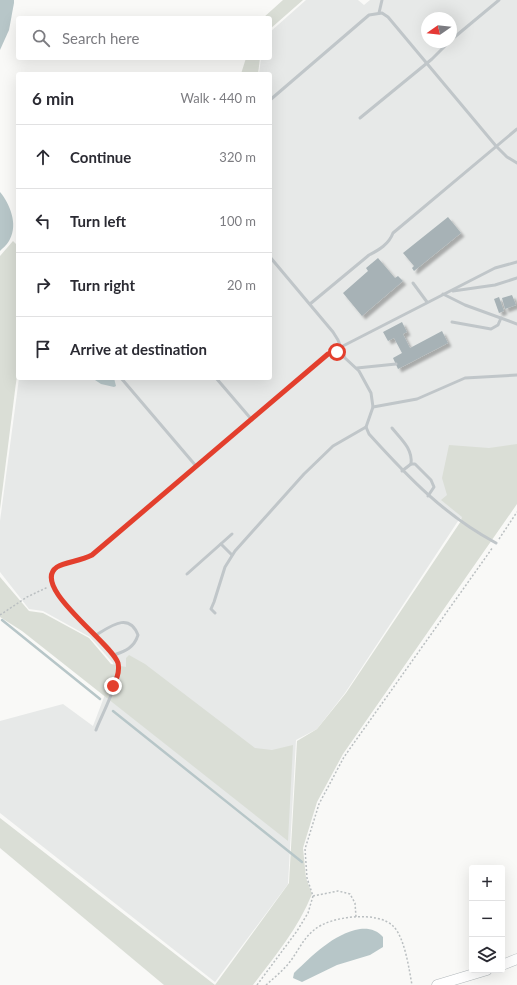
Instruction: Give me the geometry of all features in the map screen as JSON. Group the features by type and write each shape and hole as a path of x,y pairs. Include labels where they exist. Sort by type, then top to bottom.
{"highway":[{"path":"505,964 517,959"},
{"path":"437,985 477,973"}],"lane":[{"path":"379,13 382,0"},
{"path":"457,35 499,0"},
{"path":"272,98 369,15 379,13 388,17 496,146 507,157 517,163"},
{"path":"360,118 442,48"},
{"path":"310,304 369,255 377,251 391,239 392,233 517,129"},
{"path":"215,613 211,609 224,567 232,555 304,474 333,446 366,427 373,407 371,393 357,368 342,352 333,332 272,259"},
{"path":"341,347 495,268 517,262"},
{"path":"450,291 495,285 517,278"},
{"path":"413,283 428,302"},
{"path":"443,294 465,305 517,324"},
{"path":"452,322 491,329 498,325 501,318"},
{"path":"96,730 118,677 118,663 114,655 59,597 52,585 51,575 57,567 92,555 328,354 342,352"},
{"path":"357,368 396,364"},
{"path":"373,407 417,400 464,378 517,375"},
{"path":"123,380 196,466"},
{"path":"218,380 252,420"},
{"path":"366,427 369,434 402,471 428,496 462,524 496,543"},
{"path":"392,428 409,450 412,457 411,464 402,471"},
{"path":"411,464 415,464 431,480 434,487 428,496"},
{"path":"187,574 232,534"},
{"path":"221,544 232,555"},
{"path":"96,635 117,623 124,622 133,626 138,635 136,642 132,647 114,655"}],"path":[{"path":"256,985 297,932 308,913 313,896 307,878 305,849 319,804 344,757 517,512"},
{"path":"0,615 27,597 52,585"},
{"path":"313,896 338,891 350,894 355,903 356,917"},
{"path":"266,985 288,963 307,936 315,928 336,918 356,917 382,920 394,926 403,944 412,985"}],"shaded area":[{"path":"0,0 14,0 14,3 9,30 0,50"},
{"path":"283,0 303,0 272,27 272,16 265,16"},
{"path":"306,0 358,0 364,5 370,0 517,0 517,484 474,528 460,518 345,693 317,729 296,740 288,884 215,982 0,813 0,721 63,704 93,726 114,671 113,663 90,637 43,611 29,609 0,572 0,521 19,380 272,380 272,72 259,72 261,60 272,60 272,30"},
{"path":"245,60 260,60 258,72 242,72"},
{"path":"0,192 10,208 13,227 9,241 0,251"},
{"path":"13,241 16,244 16,380 0,509 0,256"},
{"path":"95,380 114,380 116,386 114,387 101,384"},
{"path":"517,444 517,504 343,754 317,802 303,848 306,878 312,894 300,919 286,942 253,985 215,985 289,883 297,741 317,729 346,693 461,521 462,517 441,500 447,495 442,478 449,445 489,448"},
{"path":"0,577 29,611 43,613 89,638 111,664 126,667 126,658 129,655 145,664 255,748 272,750 293,745 288,841 22,631 0,617"},
{"path":"0,818 215,985 164,985 0,848"},
{"path":"360,929 373,930 381,935 383,937 383,947 370,955 337,965 302,982 293,978 294,973 332,940 341,935"}],"building":[{"path":"448,217 461,233 414,271 412,268 414,266 403,253"},
{"path":"378,258 395,278 398,276 403,281 362,316 343,293 368,271 366,268"},
{"path":"512,295 516,305 505,309 502,298"},
{"path":"499,297 504,311 499,313 494,299"},
{"path":"402,322 407,332 403,334 410,348 442,331 448,343 398,369 393,358 402,353 394,338 388,341 383,332"}],"waterway":[{"path":"2,620 100,699"},
{"path":"113,711 302,862"}],"route":[{"path":"113,686 118,677 118,663 114,655 54,591 51,575 57,567 61,565 79,561 92,555 328,354 337,352"}]}
